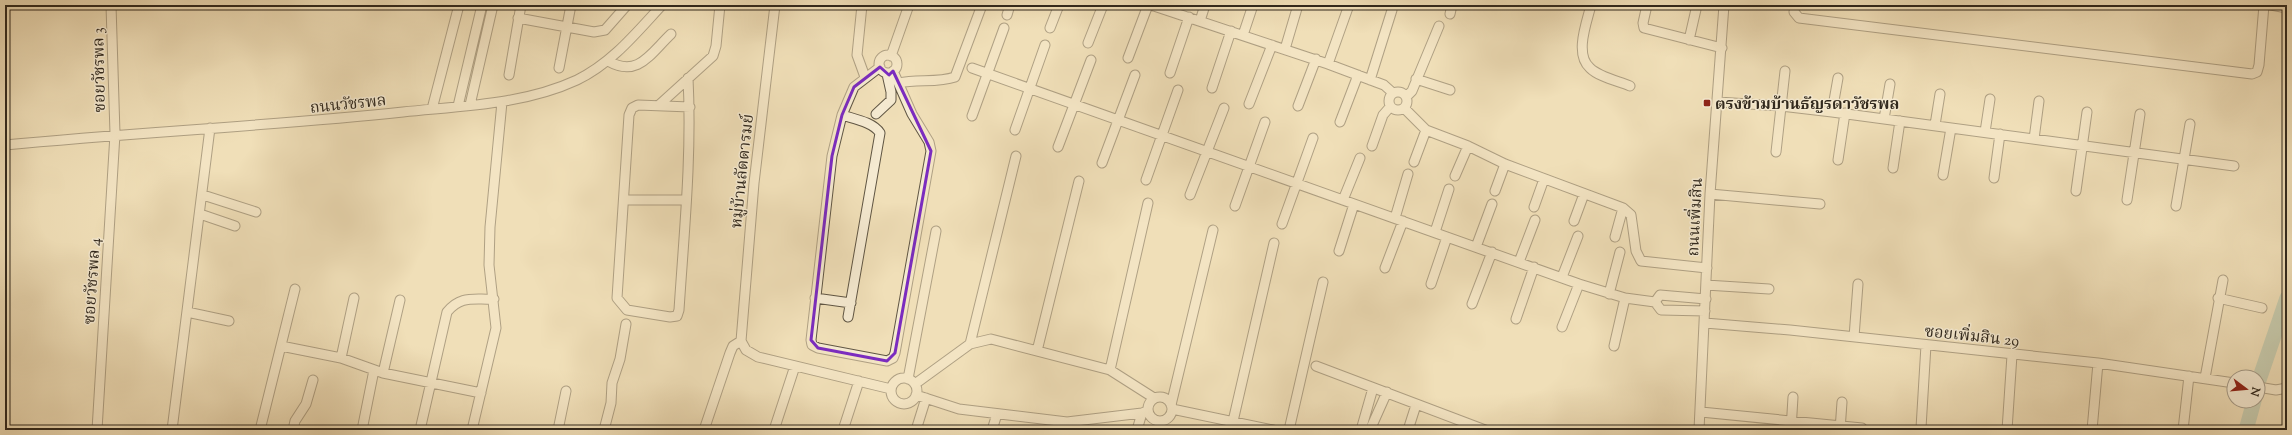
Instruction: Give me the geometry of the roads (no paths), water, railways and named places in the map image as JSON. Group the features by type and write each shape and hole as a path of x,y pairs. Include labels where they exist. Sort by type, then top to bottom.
{"street":[{"name":"ซอยวัชรพล 3","path":"111,5 115,134"},
{"path":"432,109 459,5"},
{"path":"458,106 482,5"},
{"path":"470,105 493,5"},
{"path":"508,75 520,5"},
{"path":"558,68 571,5"},
{"path":"518,18 594,32 605,30 627,5"},
{"name":"ถนนวัชรพล","path":"5,145 115,134 320,121 502,102 559,87 575,80 608,61 662,5"},
{"path":"659,105 712,56 716,46 720,5"},
{"name":"หมู่บ้านลัดดารมย์","path":"741,342 754,183 775,5"},
{"path":"862,5 857,55 865,77"},
{"path":"891,56 909,5"},
{"path":"899,83 914,80 947,80 955,77 982,5"},
{"path":"1007,15 1010,5"},
{"path":"1050,28 1059,5"},
{"path":"1088,43 1102,5"},
{"path":"1128,58 1153,5 1328,64 1384,85 1393,93"},
{"path":"1200,21 1205,5"},
{"path":"1243,36 1253,5"},
{"path":"1285,49 1298,5"},
{"path":"1328,64 1349,5"},
{"path":"1591,5 1582,44 1585,61 1588,68 1630,86"},
{"path":"1647,5 1643,23 1644,28 1722,48"},
{"path":"1689,40 1697,5"},
{"name":"ถนนเพิ่มสิน","path":"1699,430 1710,194 1724,5"},
{"path":"1795,5 1794,12 1800,18 2252,74 2256,72 2259,66 2264,5"},
{"path":"2271,5 2287,8"},
{"path":"1370,80 1392,10"},
{"path":"1170,73 1189,17"},
{"path":"1390,107 1395,110 1404,108 1407,103 1406,97 1416,79 1439,26"},
{"path":"972,116 989,74 1004,28"},
{"path":"1212,88 1231,31"},
{"path":"608,61 624,69 637,66 671,34"},
{"path":"474,40 484,42"},
{"path":"1015,130 1031,89 1045,45"},
{"path":"1249,104 1272,45"},
{"path":"880,67 890,73 899,83 912,114 929,142 931,150 893,358 887,361 818,348 812,345 811,340 832,156 842,115 854,87 865,77 880,67 882,58 891,56"},
{"path":"876,114 891,100 892,92 890,73 897,63 891,56"},
{"path":"1058,147 1092,60"},
{"path":"1298,106 1316,60"},
{"path":"468,64 479,65"},
{"path":"972,68 1609,294 1655,302 1661,310 1705,312"},
{"path":"1776,152 1785,71"},
{"path":"1102,162 1135,75"},
{"path":"1340,122 1358,75"},
{"path":"688,78 690,108 679,310 677,316 670,317 627,310 617,298 629,115 632,108 638,105 659,105 690,108"},
{"path":"1832,112 1838,78"},
{"path":"1416,79 1450,90"},
{"path":"1884,119 1890,84"},
{"path":"1146,180 1178,90"},
{"path":"1372,146 1383,115 1390,107 1389,98 1393,93 1399,92 1406,97"},
{"path":"1935,126 1940,94"},
{"path":"1985,132 1990,99"},
{"path":"2034,139 2039,101"},
{"path":"472,430 496,328 490,265 490,227 502,102"},
{"path":"1718,102 1781,106 1845,113 2234,166"},
{"path":"1190,195 1224,108"},
{"path":"1404,108 1426,130 1468,146 1506,164 1623,208 1631,216 1636,252 1641,261 1707,268"},
{"path":"2076,191 2087,112"},
{"path":"1838,160 1845,113"},
{"path":"2127,200 2140,114"},
{"path":"842,115 870,125 877,129 880,133 848,317"},
{"path":"1893,168 1900,121"},
{"path":"1235,206 1265,122"},
{"path":"2176,206 2190,124"},
{"path":"172,430 203,195 210,128"},
{"path":"1943,175 1951,128"},
{"path":"1414,162 1426,130"},
{"name":"ซอยวัชรพล 4","path":"97,430 115,134"},
{"path":"1994,178 2000,134"},
{"path":"1282,224 1313,138"},
{"path":"1455,176 1468,146"},
{"path":"970,344 1016,156"},
{"path":"1343,200 1360,158"},
{"path":"1495,192 1506,164"},
{"path":"1385,268 1399,220 1408,174"},
{"path":"1534,207 1544,179"},
{"path":"1038,351 1079,181"},
{"path":"1435,232 1449,189"},
{"path":"1574,222 1584,194"},
{"path":"1710,194 1820,204"},
{"path":"203,195 256,212"},
{"path":"624,200 686,200"},
{"path":"1110,370 1148,203"},
{"path":"1339,251 1354,204"},
{"path":"1476,247 1492,204"},
{"path":"1615,237 1623,208"},
{"path":"200,214 235,226"},
{"path":"1519,262 1535,220"},
{"path":"916,395 959,409 1066,426 1144,412 1158,420 1168,417 1213,230"},
{"path":"916,395 912,382 936,231"},
{"path":"1562,277 1578,236"},
{"path":"1431,284 1447,237"},
{"path":"1232,426 1274,243"},
{"path":"1472,304 1492,252"},
{"path":"1609,294 1620,252"},
{"path":"1516,319 1534,268"},
{"path":"2205,378 2218,298 2223,280"},
{"path":"1289,430 1323,282"},
{"path":"1562,327 1579,284"},
{"path":"1854,337 1858,284"},
{"path":"1706,285 1769,290"},
{"path":"260,430 295,289"},
{"path":"1655,302 1660,295 1706,299"},
{"path":"340,358 354,298"},
{"path":"815,298 851,303"},
{"path":"1614,346 1625,298"},
{"path":"2218,298 2262,308"},
{"path":"420,430 432,383 447,312 455,302 463,300 494,299"},
{"path":"362,430 400,300"},
{"path":"187,312 229,321"},
{"name":"ซอยเพิ่มสิน 29","path":"1705,323 2098,363 2226,382"},
{"path":"604,430 612,403 612,383 620,359 626,324"},
{"path":"916,395 908,403 899,403 894,400 891,389 894,382 899,379 912,382 970,344 991,339 1110,370 1154,398 1162,398 1171,407 1232,426 1273,430"},
{"path":"704,430 730,353 733,346 741,342 746,350 758,357 891,389"},
{"path":"1921,428 1926,345"},
{"path":"281,346 340,358 379,371 481,393"},
{"path":"2007,430 2012,355"},
{"path":"2092,430 2098,363"},
{"path":"774,430 795,366"},
{"path":"1316,366 1485,430"},
{"path":"2183,430 2189,376"},
{"path":"293,430 296,421 306,404 313,380"},
{"path":"843,430 859,381"},
{"path":"1361,430 1373,388"},
{"path":"2266,388 2276,390 2287,388"},
{"path":"558,430 566,391"},
{"path":"1370,430 1387,392"},
{"path":"1791,426 1793,397"},
{"path":"916,430 926,398"},
{"path":"1137,430 1144,412 1154,398"},
{"path":"1840,428 1842,402"},
{"path":"1408,430 1416,405"},
{"path":"1701,412 1791,426 1862,428"},
{"path":"992,430 997,414"}],"waterway":[{"path":"2263,369 2287,298"},
{"path":"2246,430 2252,409"}],"place":[{"name":"ตรงข้ามบ้านธัญรดาวัชรพล","path":"1707,103"}]}
